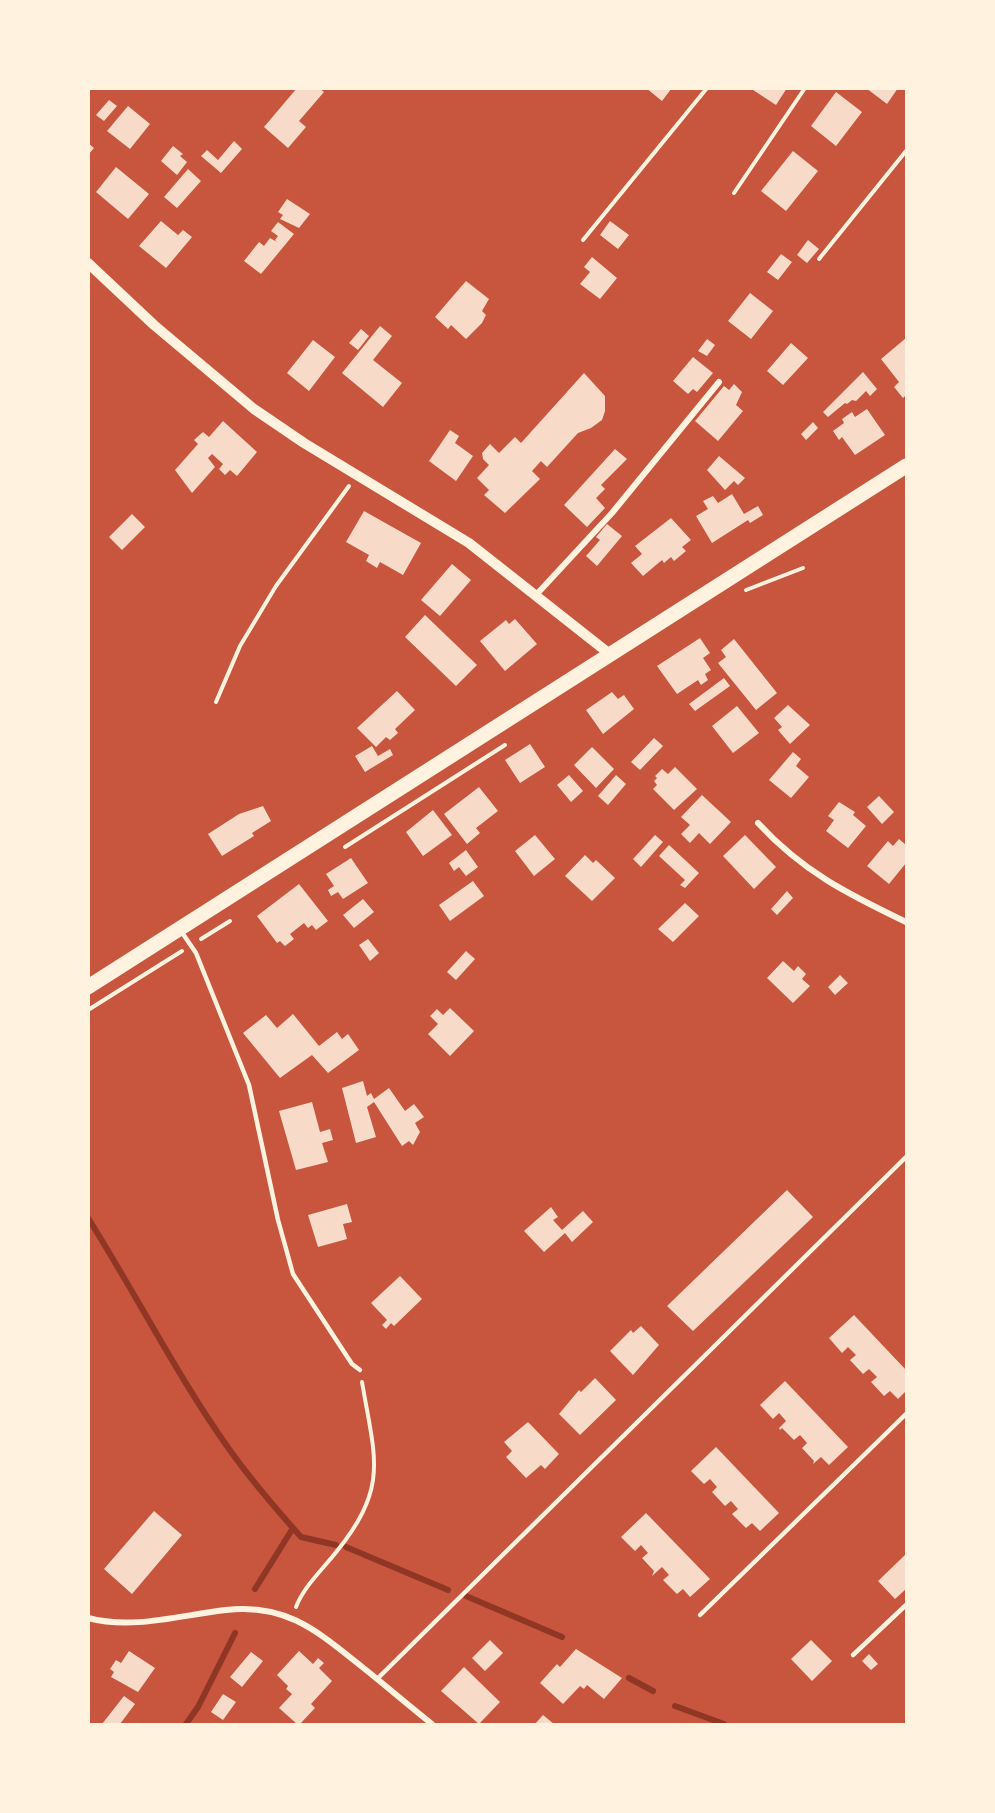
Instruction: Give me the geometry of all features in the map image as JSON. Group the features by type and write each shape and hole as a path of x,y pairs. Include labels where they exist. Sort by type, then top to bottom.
{"main road":[{"path":"88,987 906,466"}],"street":[{"path":"88,263 154,325 254,409 469,543 611,655"},
{"path":"536,595 612,513 719,382"},
{"path":"758,823 784,852 821,878 906,922"},
{"path":"88,1618 117,1622 248,1609 270,1611 320,1632 432,1725"}],"lane":[{"path":"180,929 196,953 249,1085 278,1220 293,1274 352,1364 360,1370"},
{"path":"377,1679 906,1157"},
{"path":"700,1614 906,1414"},
{"path":"853,1655 906,1605"}],"path":[{"path":"583,240 707,88"},
{"path":"734,193 805,88"},
{"path":"819,259 906,151"},
{"path":"216,702 240,646 276,586 357,475"},
{"path":"740,594 803,568"},
{"path":"291,1619 304,1592 362,1517 372,1494 374,1452 360,1370"}],"building":[{"path":"297,88 319,88 324,92 299,121 306,127 288,148 264,127"},
{"path":"646,88 672,88 662,101"},
{"path":"750,88 787,88 776,105"},
{"path":"866,88 898,88 887,104"},
{"path":"836,92 862,112 836,146 811,126"},
{"path":"109,100 117,106 104,121 96,115"},
{"path":"128,106 150,124 130,149 107,131"},
{"path":"234,141 242,149 221,173 201,156 207,150 218,160"},
{"path":"88,143 94,148 88,155"},
{"path":"173,146 183,154 180,156 187,162 177,175 161,161"},
{"path":"793,151 818,171 786,211 761,191"},
{"path":"116,167 149,194 128,219 96,192"},
{"path":"188,169 201,181 177,208 164,197"},
{"path":"287,199 310,214 299,228 280,219 283,215 278,212"},
{"path":"161,221 178,235 183,230 192,237 166,268 139,246"},
{"path":"610,221 629,235 618,249 600,235"},
{"path":"278,222 294,234 261,274 244,261 259,242 264,246 270,238 277,242 275,240 278,236 271,231"},
{"path":"808,240 819,249 807,263 797,255"},
{"path":"781,254 792,262 778,280 767,272"},
{"path":"592,257 617,278 600,299 580,284 590,272 584,267"},
{"path":"466,281 489,299 482,311 486,315 482,323 466,339 451,325 448,329 435,317"},
{"path":"750,293 773,311 751,339 728,321"},
{"path":"380,326 392,336 373,360 402,383 383,407 342,373"},
{"path":"361,329 369,336 358,350 349,343"},
{"path":"906,338 906,395 903,398 894,387 899,382 881,359"},
{"path":"707,339 715,345 707,356 698,351"},
{"path":"313,340 335,357 309,391 287,373"},
{"path":"791,343 808,358 783,385 767,371"},
{"path":"693,357 713,373 697,392 693,389 688,394 673,381"},
{"path":"863,372 877,389 870,396 866,391 856,401 845,403 828,417 823,412"},
{"path":"584,373 605,396 605,411 602,420 578,433 547,467 541,461 532,471 540,479 505,513 484,495 489,490 477,478 489,465 483,459 482,453 490,444 499,453 515,437 521,443"},
{"path":"734,384 742,392 736,405 743,411 718,441 695,421 724,386 729,390"},
{"path":"867,409 885,435 855,455 842,437 839,440 833,431 844,423 842,419 852,412 855,417"},
{"path":"223,421 257,452 237,476 230,470 225,475 219,469 223,464 212,454 208,458 215,467 192,493 175,470 198,444 194,440 203,432 209,437"},
{"path":"813,422 818,428 806,440 801,434"},
{"path":"450,430 459,436 455,443 473,456 456,481 429,461"},
{"path":"615,449 627,459 601,485 605,489 596,498 605,508 587,527 564,505"},
{"path":"719,456 745,478 738,485 734,481 725,490 707,470"},
{"path":"732,494 744,514 758,506 763,515 750,523 748,520 712,543 696,516 708,509 703,501 713,496 718,503"},
{"path":"364,511 421,543 403,575 380,562 377,568 366,561 369,555 346,542"},
{"path":"132,514 145,527 122,550 109,537"},
{"path":"671,518 691,540 682,547 686,551 674,561 671,557 664,563 662,560 643,576 631,563 642,554 635,546"},
{"path":"607,524 622,536 597,566 586,556 600,540 596,537"},
{"path":"452,564 471,580 440,616 421,600"},
{"path":"425,615 477,665 456,686 405,637"},
{"path":"515,619 537,644 505,671 480,641 506,620 509,624"},
{"path":"700,638 710,653 703,658 711,670 705,674 708,680 701,685 698,680 677,694 657,666"},
{"path":"734,639 777,693 756,710 718,663 726,657 721,650"},
{"path":"724,678 730,686 695,711 689,704"},
{"path":"397,691 415,710 395,729 398,733 390,740 386,737 376,747 357,728"},
{"path":"612,692 618,699 624,695 634,709 603,734 586,710"},
{"path":"788,705 810,725 790,744 778,730 782,727 774,718"},
{"path":"737,706 759,733 733,753 712,726"},
{"path":"654,738 663,746 640,770 631,762"},
{"path":"530,744 545,767 520,783 505,760"},
{"path":"372,746 378,756 390,749 393,755 365,772 355,756"},
{"path":"592,747 614,769 596,788 574,765"},
{"path":"793,752 801,759 796,766 809,777 791,798 769,780"},
{"path":"675,767 697,789 674,810 653,789 657,785 654,781 657,778 655,776 662,769 668,774"},
{"path":"569,775 583,791 571,802 557,785"},
{"path":"616,775 626,784 608,805 598,796"},
{"path":"479,787 498,811 476,828 480,833 467,844 444,814"},
{"path":"702,795 731,822 710,844 699,833 690,843 681,834 690,825 681,817"},
{"path":"879,796 894,812 882,824 867,807"},
{"path":"839,802 855,812 853,815 866,826 848,848 826,831 834,820 828,816"},
{"path":"263,806 271,821 252,833 254,836 222,856 208,834 239,814"},
{"path":"433,810 452,835 423,856 406,832"},
{"path":"535,835 555,859 534,876 515,851"},
{"path":"655,835 663,842 641,867 633,859"},
{"path":"745,835 776,867 754,889 723,856"},
{"path":"899,839 906,845 906,863 889,884 867,866 888,841 893,846"},
{"path":"669,845 699,873 685,888 680,885 685,880 659,856"},
{"path":"466,850 478,867 466,876 459,867 454,871 449,863"},
{"path":"585,855 593,863 596,860 615,878 592,901 565,876"},
{"path":"351,858 368,883 343,899 338,892 331,896 328,890 334,886 326,874"},
{"path":"473,881 484,896 450,921 439,905"},
{"path":"299,884 328,921 316,930 312,925 308,928 304,923 290,934 294,939 285,946 280,941 277,943 257,916"},
{"path":"787,891 793,898 777,915 771,909"},
{"path":"363,899 374,912 354,928 343,915"},
{"path":"685,903 699,916 673,942 658,929"},
{"path":"368,939 379,953 370,961 359,945"},
{"path":"466,951 475,959 456,980 447,972"},
{"path":"783,961 794,971 798,966 806,974 802,979 810,986 793,1003 767,978"},
{"path":"840,975 848,983 835,995 828,987"},
{"path":"450,1008 474,1031 450,1056 428,1034 438,1024 430,1016 437,1009 443,1015"},
{"path":"293,1014 319,1046 337,1032 342,1039 348,1034 359,1050 328,1073 312,1055 280,1078 243,1033 266,1015 277,1028"},
{"path":"363,1081 367,1096 371,1093 374,1099 389,1088 405,1111 414,1104 424,1117 415,1123 420,1132 413,1145 409,1141 402,1146 374,1102 367,1107 376,1137 356,1143 342,1088"},
{"path":"312,1102 320,1132 330,1129 333,1140 322,1143 328,1162 296,1170 279,1111"},
{"path":"787,1190 813,1217 693,1331 667,1306"},
{"path":"347,1204 352,1222 343,1224 347,1239 318,1247 308,1215"},
{"path":"551,1207 558,1217 553,1220 562,1230 583,1211 593,1222 572,1242 565,1233 544,1252 524,1231"},
{"path":"400,1276 422,1299 394,1326 391,1323 386,1329 382,1325 387,1320 371,1303"},
{"path":"854,1315 906,1370 906,1391 898,1399 890,1391 884,1396 871,1382 877,1377 869,1369 863,1374 850,1360 856,1355 848,1347 842,1353 829,1338"},
{"path":"641,1326 659,1345 633,1375 610,1351 631,1330 633,1333"},
{"path":"595,1378 616,1400 580,1435 559,1414 579,1390 581,1392"},
{"path":"785,1381 848,1447 829,1465 821,1457 813,1464 814,1461 802,1448 807,1443 800,1435 794,1440 782,1428 780,1430 779,1428 786,1421 779,1413 773,1419 760,1405"},
{"path":"528,1422 559,1454 545,1469 541,1465 526,1478 506,1457 512,1451 504,1442"},
{"path":"716,1447 779,1513 760,1531 752,1523 746,1528 732,1514 738,1509 731,1501 725,1506 712,1492 717,1487 710,1479 704,1484 691,1471"},
{"path":"154,1511 182,1535 132,1594 104,1569"},
{"path":"646,1513 710,1579 690,1597 683,1589 677,1594 663,1580 669,1575 662,1567 652,1576 654,1571 642,1558 648,1553 641,1545 635,1551 621,1537"},
{"path":"906,1554 906,1589 895,1599 878,1581"},
{"path":"490,1640 503,1653 485,1671 472,1658"},
{"path":"811,1640 832,1661 812,1681 791,1659"},
{"path":"576,1649 622,1678 604,1699 587,1685 584,1689 580,1686 563,1704 540,1683 557,1664 560,1667"},
{"path":"129,1651 155,1668 138,1692 111,1677 114,1672 110,1669 116,1660 121,1663"},
{"path":"299,1651 313,1664 318,1658 324,1663 319,1668 332,1681 311,1704 315,1708 300,1724 297,1724 279,1708 292,1694 286,1689 288,1686 277,1675"},
{"path":"251,1652 263,1661 242,1687 230,1677"},
{"path":"869,1654 878,1664 871,1670 862,1661"},
{"path":"464,1667 500,1702 479,1724 441,1691"},
{"path":"223,1694 236,1702 223,1720 211,1712"},
{"path":"124,1696 135,1704 120,1724 102,1724"},
{"path":"543,1715 554,1724 535,1724"}],"waterway":[{"path":"88,1218 174,1364 237,1461 301,1537 336,1545"},
{"path":"255,1589 293,1528"},
{"path":"346,1547 448,1590"},
{"path":"466,1596 562,1637"},
{"path":"186,1724 198,1707 235,1633"},
{"path":"629,1678 653,1691"},
{"path":"675,1706 724,1724"}]}
